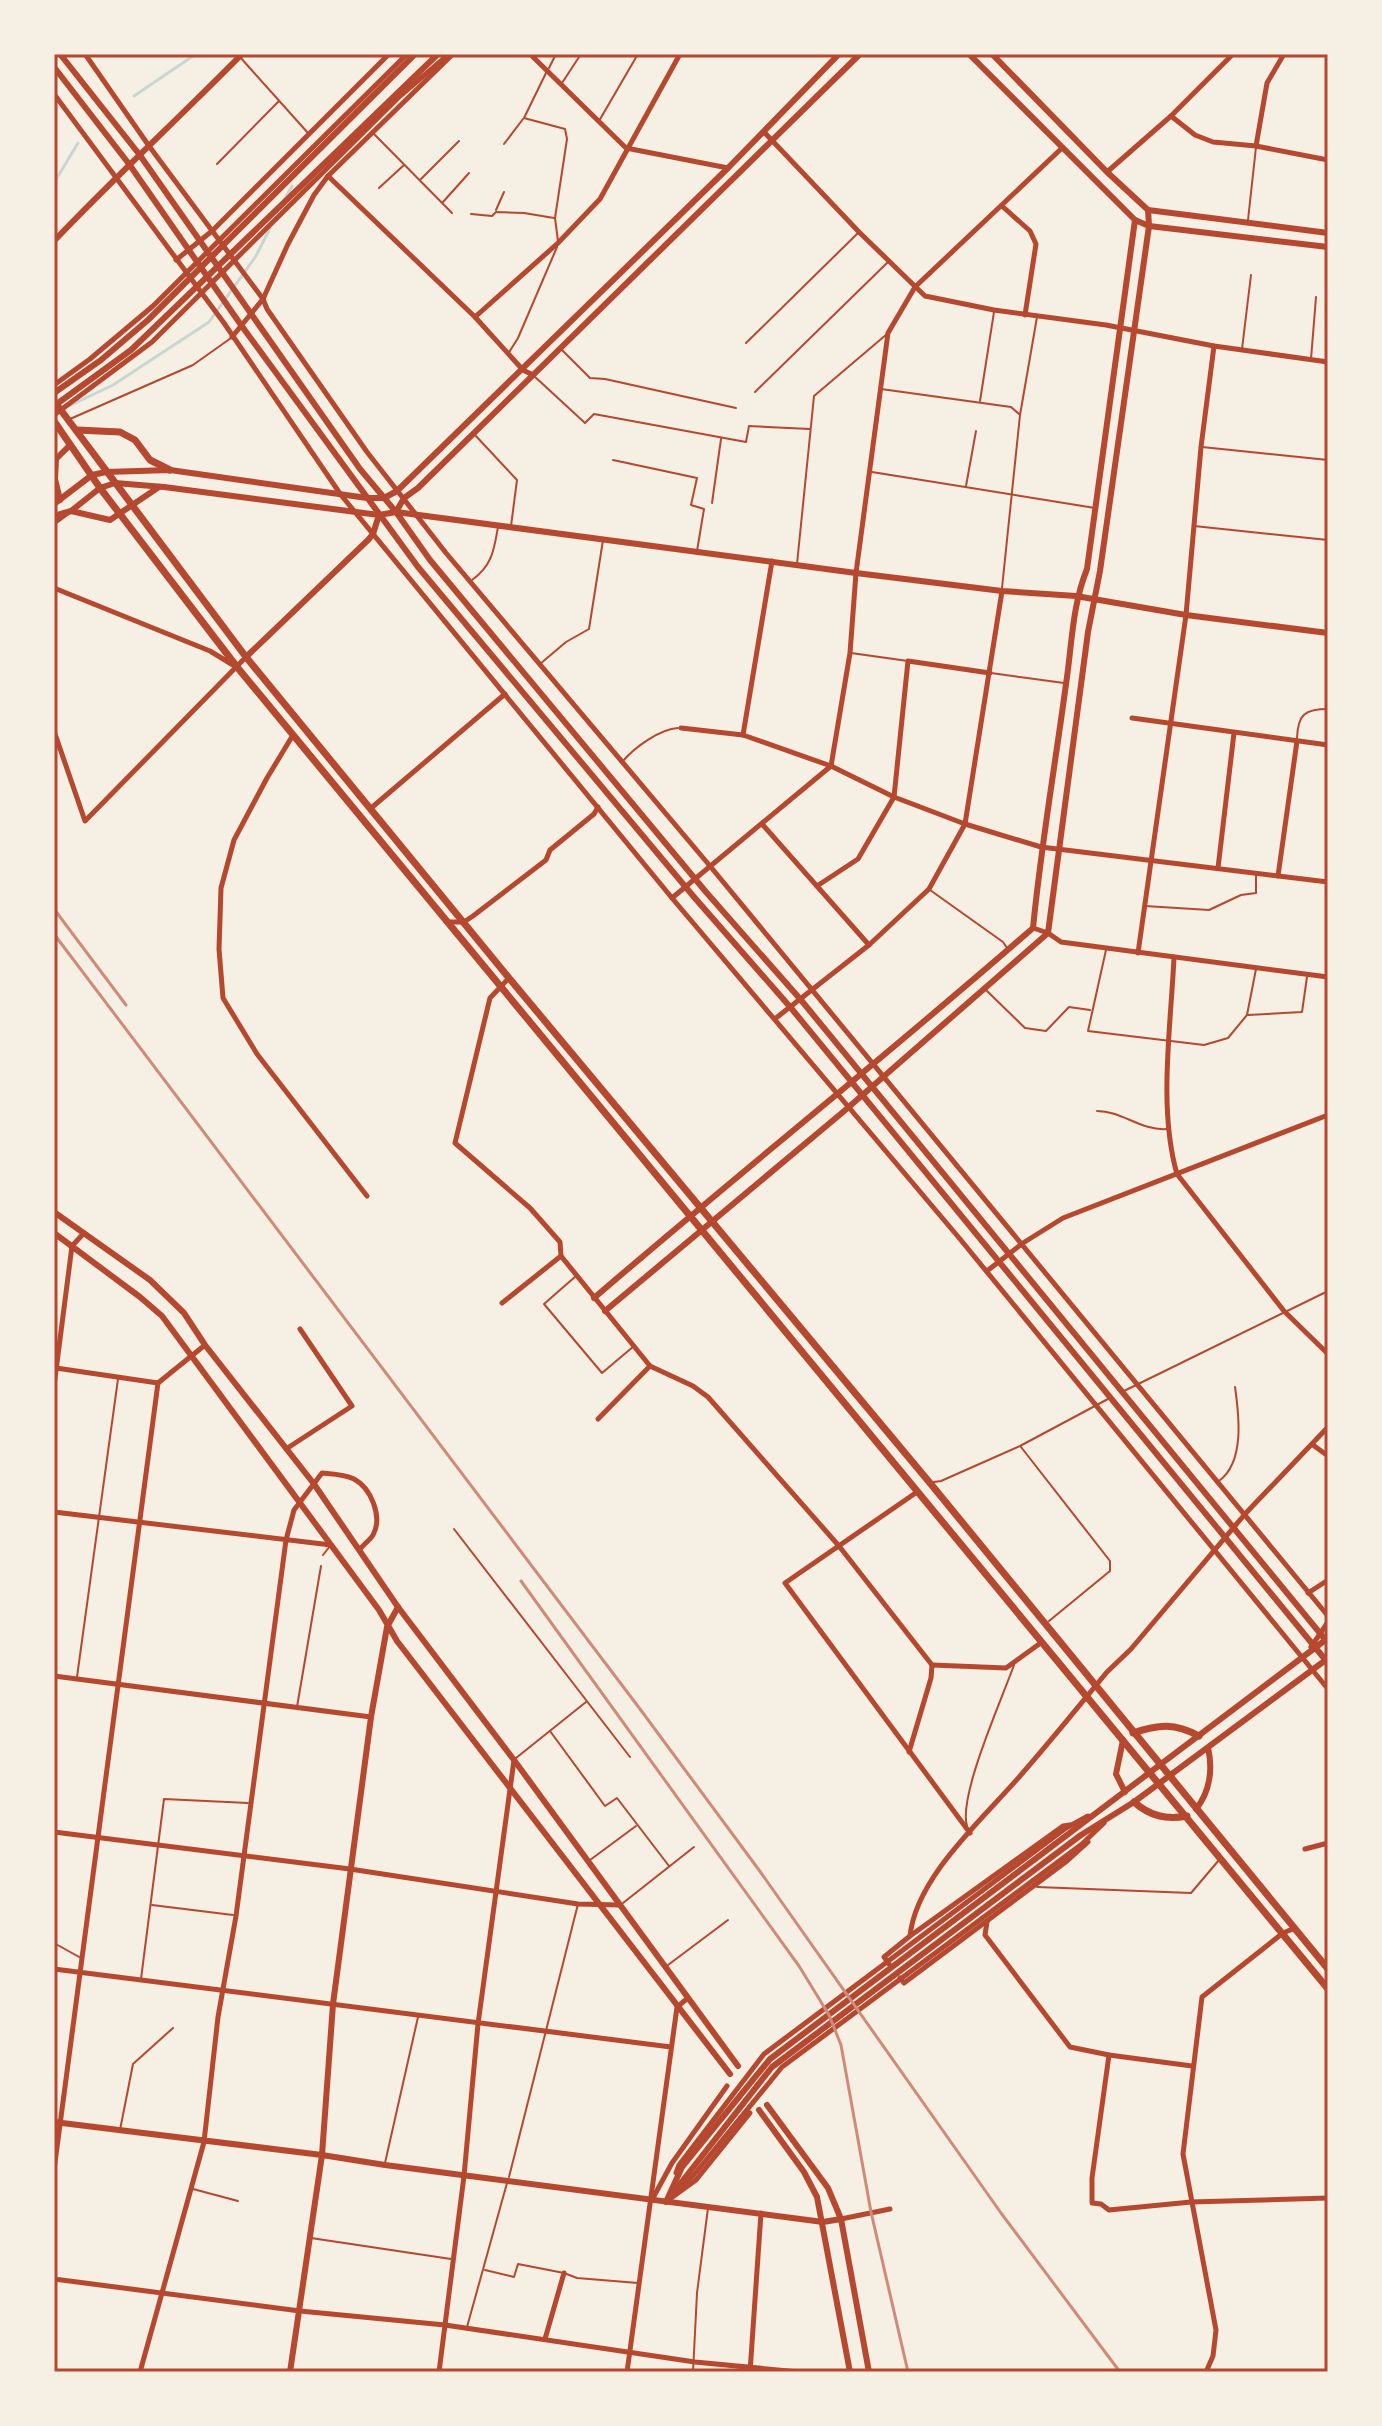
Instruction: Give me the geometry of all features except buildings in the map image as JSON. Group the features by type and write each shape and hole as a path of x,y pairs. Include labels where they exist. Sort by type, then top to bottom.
{"main road":[{"path":"54,404 77,430 246,657 1328,1969"},
{"path":"54,421 100,488 237,667 1328,1989"},
{"path":"77,430 120,432 135,440 150,460 170,470"},
{"path":"1133,1733 1171,1725 1199,1736"},
{"path":"1134,1802 1154,1815 1168,1818 1187,1816"}],"street":[{"path":"60,54 139,154 360,469 430,560 801,1000 1124,1391 1233,1529 1326,1638"},
{"path":"85,54 263,299 267,309 397,491 1023,1243 1328,1616"},
{"path":"176,260 212,231 389,54"},
{"path":"54,385 153,306 407,54"},
{"path":"54,393 101,360 148,320 415,54"},
{"path":"54,404 131,350 438,54"},
{"path":"232,337 263,299 288,244 314,195 328,176 451,54"},
{"path":"54,415 152,342 400,96 451,54"},
{"path":"530,54 626,148 728,168"},
{"path":"475,317 558,243 600,199 680,54"},
{"path":"56,502 92,475 106,472 170,470 367,498 384,498 397,491 728,168 839,54"},
{"path":"396,512 404,498 418,488 860,54"},
{"path":"969,54 1135,220 1149,226 1328,247"},
{"path":"992,54 1148,210 1328,233"},
{"path":"1107,172 1171,116 1233,54"},
{"path":"1256,146 1267,83 1284,54"},
{"path":"54,241 241,55"},
{"path":"54,67 129,164 232,313 418,567 791,1008 1327,1661 1134,1802 1078,1832"},
{"path":"54,94 224,323 341,495 672,898 987,1271 1328,1689"},
{"path":"1171,116 1195,135 1213,142 1256,146 1328,160"},
{"path":"764,132 925,296 994,310 1133,329 1214,346 1328,362"},
{"path":"672,898 831,766 850,653 856,573 888,333 915,287 1062,148"},
{"path":"328,176 475,317 507,355 533,375"},
{"path":"1002,206 1030,231 1036,244 1025,315"},
{"path":"594,1298 862,1076 1033,928 1041,847 1076,596 1087,569 1135,220 1148,210"},
{"path":"605,1311 850,1106 1048,933 1093,599 1100,571 1149,226 1148,210"},
{"path":"1138,953 1186,615 1201,447 1214,346"},
{"path":"56,502 56,459 69,446"},
{"path":"54,520 100,488 115,483 353,509 379,515 396,512 856,573 1002,591 1076,596 1186,615 1328,633"},
{"path":"71,511 110,520 159,487"},
{"path":"54,731 85,821 246,657 373,534 379,515"},
{"path":"743,735 772,561"},
{"path":"54,588 210,651 237,667"},
{"path":"776,1018 869,945 929,889 951,853 965,824 1002,591"},
{"path":"817,886 858,859 894,797 908,661 990,673"},
{"path":"370,809 505,694"},
{"path":"1132,718 1328,745"},
{"path":"681,728 743,735 831,766 894,797 965,824 1041,847 1328,882"},
{"path":"1218,868 1234,733"},
{"path":"293,735 234,840 221,888 219,949 223,998 257,1054 367,1196"},
{"path":"1278,876 1297,741"},
{"path":"446,922 464,922 546,860 550,850 598,807"},
{"path":"762,824 869,945"},
{"path":"1033,928 1061,942 1328,977"},
{"path":"1174,957 1168,1129 1169,1147 1177,1174 1284,1311 1328,1354"},
{"path":"509,978 490,998 455,1143 530,1208 560,1242 561,1256 650,1366 693,1386 708,1397 839,1546 932,1665 909,1752"},
{"path":"987,1271 1063,1218 1328,1115"},
{"path":"54,1212 150,1280 174,1301 314,1484 398,1607 738,2066"},
{"path":"54,1233 153,1308 300,1502 379,1610 387,1627 730,2074"},
{"path":"54,1386 72,1246 84,1233"},
{"path":"502,1303 561,1256"},
{"path":"286,1449 352,1406 300,1329"},
{"path":"54,2170 57,2123 82,1959 158,1383 205,1345"},
{"path":"598,1419 650,1366"},
{"path":"55,1368 158,1383"},
{"path":"910,1936 911,1919 930,1882 970,1833 1245,1514 1328,1427"},
{"path":"1313,1445 1328,1456"},
{"path":"140,2372 204,2142 222,1989 236,1916 286,1540 294,1510 322,1473 344,1475 366,1488 375,1510 375,1530 360,1549"},
{"path":"917,1492 785,1583 970,1833"},
{"path":"54,1512 331,1545"},
{"path":"1308,1593 1328,1580"},
{"path":"290,2372 322,2155 333,2004 371,1717 387,1627 398,1607"},
{"path":"666,2202 770,2059 1078,1832 1106,1806 1302,1657 1326,1638 1328,1622"},
{"path":"932,1665 1006,1668 1042,1642"},
{"path":"54,1676 371,1717"},
{"path":"1123,1740 1116,1774 1125,1792"},
{"path":"1196,1809 1208,1789 1208,1748"},
{"path":"439,2372 464,2176 478,2024 514,1760"},
{"path":"666,2202 771,2049 1066,1828 1106,1806"},
{"path":"1106,1806 1063,1826 884,1957 904,1983 1081,1850 1114,1814"},
{"path":"688,2172 782,2067 1082,1844 1114,1814"},
{"path":"54,1832 350,1869 578,1904 620,1905"},
{"path":"1305,1849 1328,1843"},
{"path":"987,1921 985,1935 1070,2047 1192,2066"},
{"path":"1206,2372 1213,2356 1216,2330 1183,2154 1202,1997 1283,1933 1295,1928"},
{"path":"54,1969 671,2047"},
{"path":"627,2372 677,2007 688,1998"},
{"path":"1109,2055 1092,2178 1092,2203 1101,2204 1109,2210 1191,2202 1328,2198"},
{"path":"652,2200 672,2163 727,2086"},
{"path":"767,2105 828,2188 841,2219 869,2372"},
{"path":"759,2110 804,2172 817,2197 850,2372"},
{"path":"688,2172 750,2113"},
{"path":"57,2123 823,2222 890,2209"},
{"path":"750,2370 761,2213"},
{"path":"545,2339 564,2273"},
{"path":"54,2279 161,2295 445,2325 750,2370 799,2372"}],"lane":[{"path":"504,144 524,118 556,54"},
{"path":"561,85 581,54"},
{"path":"599,122 638,54"},
{"path":"241,55 309,133"},
{"path":"217,164 280,100"},
{"path":"507,355 518,338 558,243 555,218 567,139 565,129 524,118"},
{"path":"372,132 452,213"},
{"path":"420,180 459,141"},
{"path":"1248,222 1256,146"},
{"path":"379,188 405,164"},
{"path":"442,203 469,173"},
{"path":"471,214 492,216 504,192"},
{"path":"496,212 555,218"},
{"path":"746,343 859,232"},
{"path":"755,392 889,261"},
{"path":"1242,350 1251,275"},
{"path":"1311,361 1316,297"},
{"path":"980,402 994,310"},
{"path":"1002,591 1020,415 1037,316"},
{"path":"797,564 814,396 888,333"},
{"path":"67,418 193,365 232,337"},
{"path":"561,348 590,378 736,408"},
{"path":"533,375 585,423 594,414 746,442 749,426 810,429"},
{"path":"880,389 1011,407 1020,415"},
{"path":"966,487 976,431"},
{"path":"474,433 517,480 511,528"},
{"path":"712,503 721,438"},
{"path":"1201,447 1328,460"},
{"path":"613,460 697,478 691,505 704,509 697,553"},
{"path":"871,472 1095,508"},
{"path":"470,581 483,572 493,557 498,526"},
{"path":"1193,526 1328,540"},
{"path":"540,664 566,642 589,629 603,539"},
{"path":"850,653 908,661"},
{"path":"990,673 1066,683"},
{"path":"1297,741 1298,723 1305,713 1312,709 1328,709"},
{"path":"622,762 629,754 668,729 681,728"},
{"path":"1145,906 1209,910 1241,895 1256,893 1256,873"},
{"path":"929,889 1003,942 1008,950"},
{"path":"1107,948 1088,1031 1170,1043 1204,1045 1228,1038 1247,1015 1256,967"},
{"path":"1247,1015 1302,1012 1308,974"},
{"path":"985,990 1025,1028 1046,1031 1069,1007 1091,1010"},
{"path":"1097,1111 1112,1111 1121,1118 1153,1130 1168,1129"},
{"path":"577,1275 544,1304 602,1373 634,1346"},
{"path":"930,1483 1020,1446 1095,1405 1328,1291"},
{"path":"77,1679 118,1377"},
{"path":"1218,1481 1224,1477 1237,1454 1235,1387"},
{"path":"1020,1446 1110,1561 1110,1571 1044,1625"},
{"path":"454,1529 630,1757"},
{"path":"323,1555 331,1545"},
{"path":"297,1707 321,1566"},
{"path":"970,1833 964,1817 977,1766 1016,1661"},
{"path":"514,1760 587,1701"},
{"path":"550,1731 605,1806 617,1798 669,1866"},
{"path":"141,1980 164,1799 252,1803"},
{"path":"588,1861 637,1825"},
{"path":"620,1905 694,1847"},
{"path":"1032,1887 1191,1893 1221,1857"},
{"path":"466,2328 508,2181 578,1904"},
{"path":"151,1905 236,1916"},
{"path":"665,1967 728,1920"},
{"path":"54,1943 82,1959"},
{"path":"385,2165 419,2016"},
{"path":"120,2131 133,2064 173,2028"},
{"path":"191,2189 238,2201"},
{"path":"693,2372 697,2293 708,2207"},
{"path":"310,2238 453,2259"},
{"path":"483,2270 514,2277 518,2264 577,2278 639,2283"}],"waterway":[{"path":"134,96 196,54"},
{"path":"54,183 78,143"},
{"path":"285,199 292,186"},
{"path":"69,406 113,385 209,322 256,256 270,228"}],"railway":[{"path":"54,909 126,1005"},
{"path":"54,934 640,1709 759,1870 1001,2213 1120,2372"},
{"path":"521,1581 799,1966 829,2015 841,2045 871,2212 908,2372"}]}
